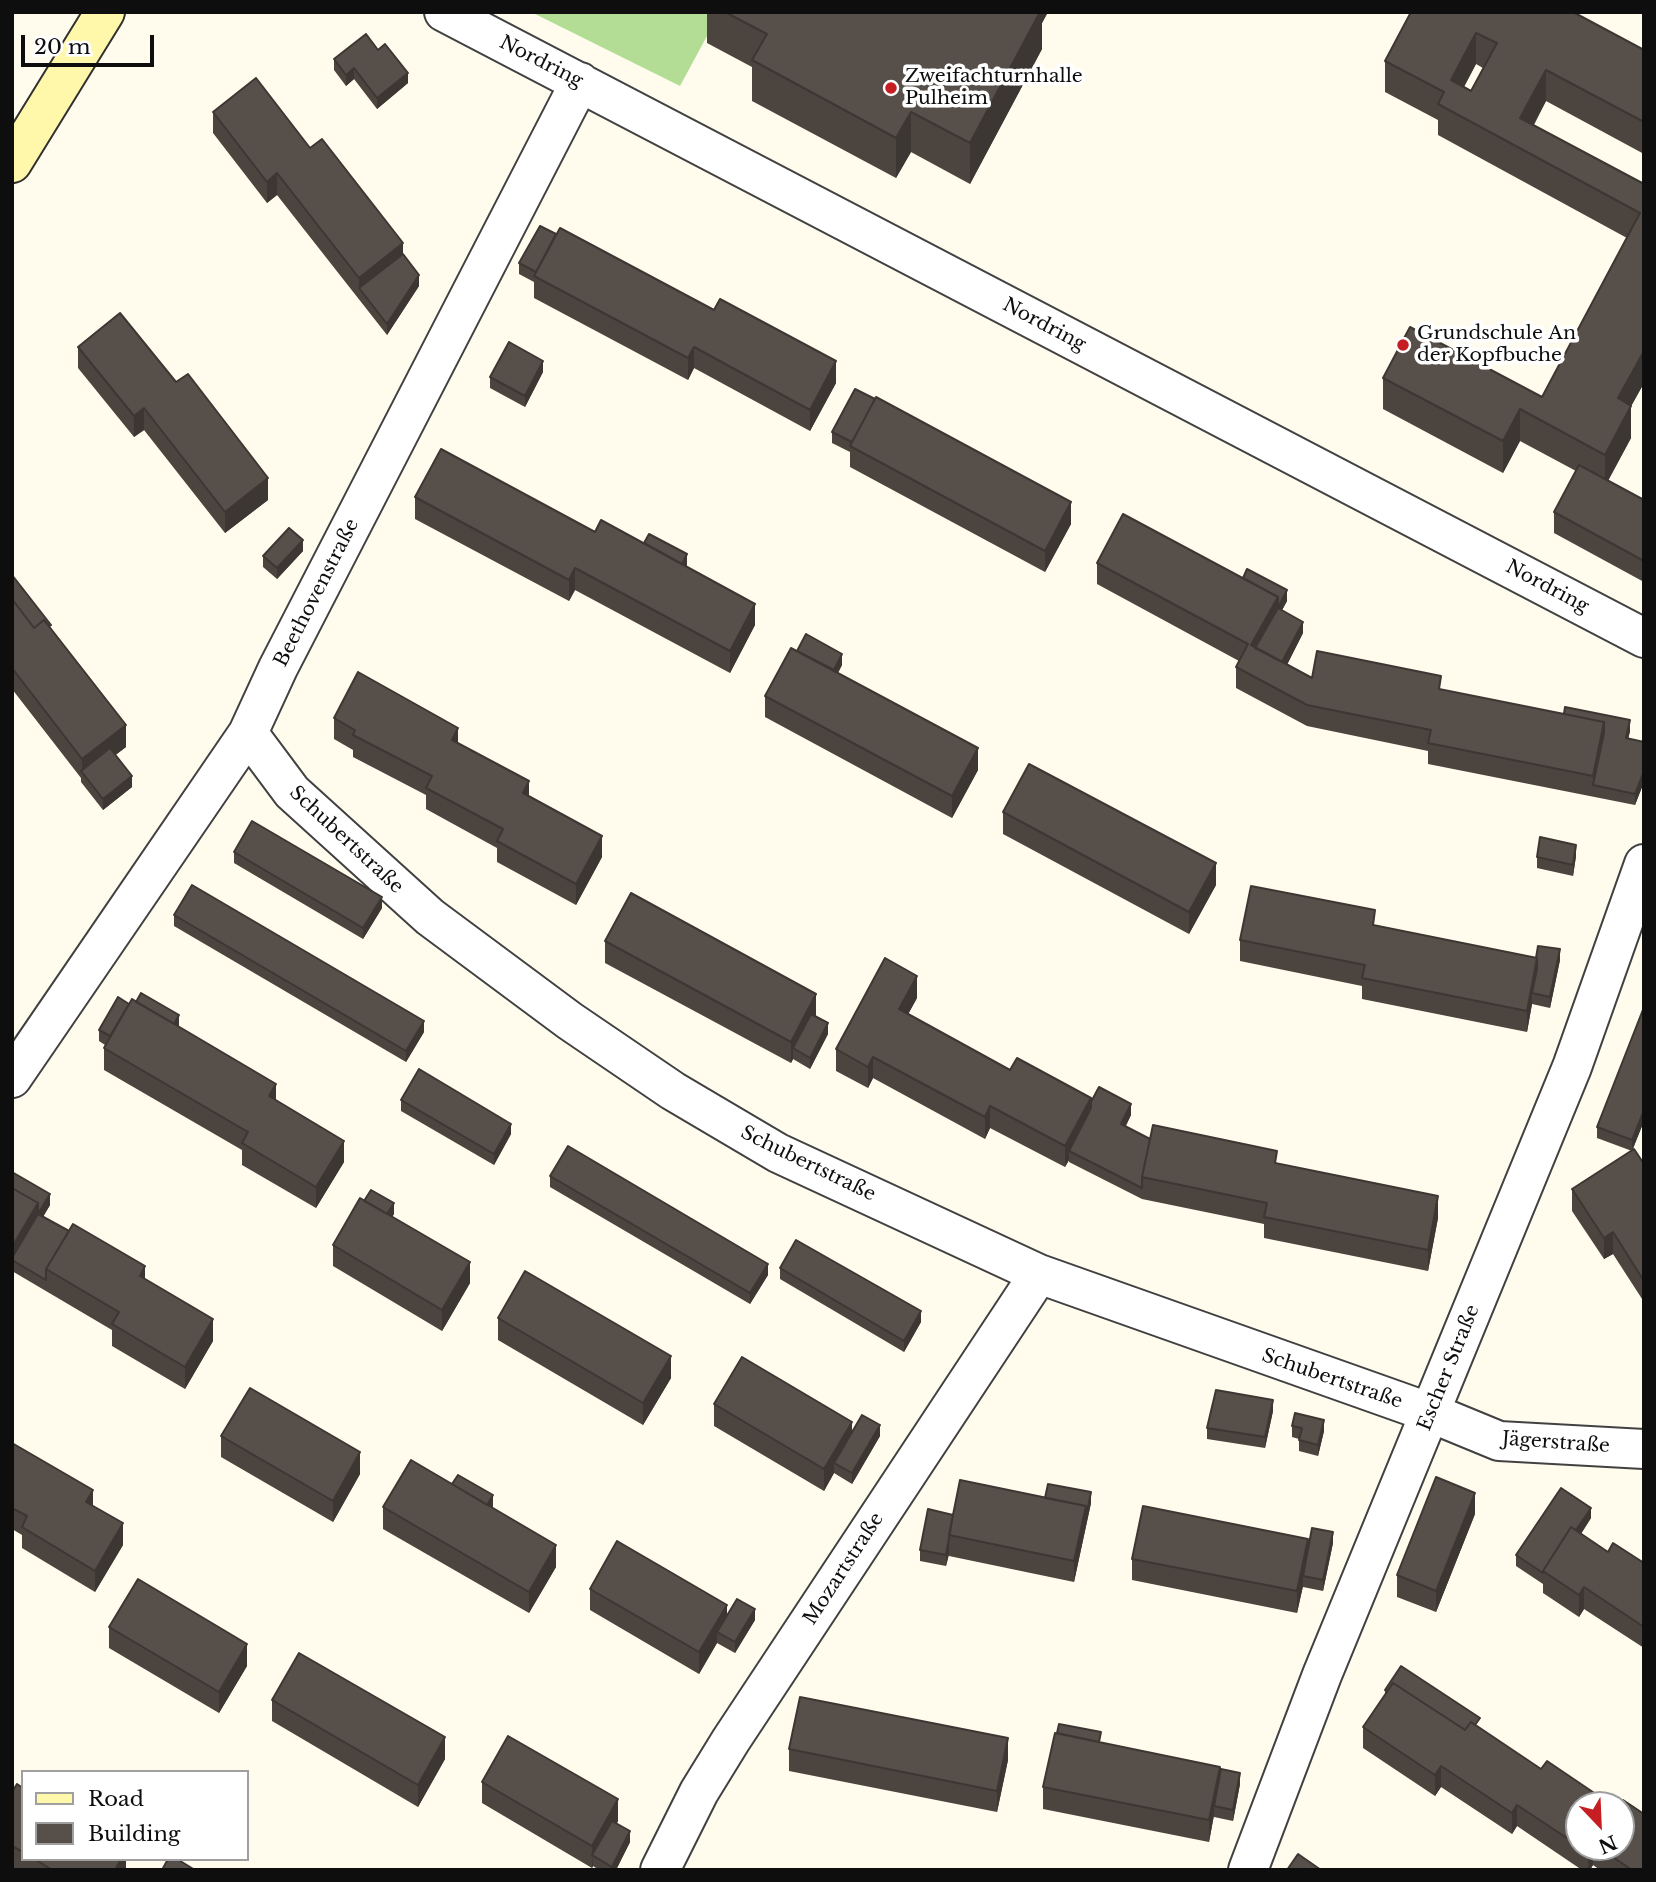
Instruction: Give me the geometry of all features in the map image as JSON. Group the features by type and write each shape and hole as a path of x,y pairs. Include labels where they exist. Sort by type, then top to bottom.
{"street":[{"path":"12,163 105,12"},
{"name":"Nordring","path":"444,12 1644,638"},
{"name":"Beethovenstraße","path":"12,1078 248,733 284,656 580,82"},
{"name":"Schubertstraße","path":"248,733 292,792 430,917 570,1021 673,1091 778,1153 1039,1274 1431,1413"},
{"name":"Escher Straße","path":"1248,1870 1322,1675 1572,1067 1644,864"},
{"name":"Mozartstraße","path":"660,1870 699,1792 731,1740 1039,1274"},
{"name":"Jägerstraße","path":"1431,1413 1499,1441 1644,1449"}],"green space":[{"path":"531,12 720,12 680,86"}],"building":[{"name":"Zweifachturnhalle Pulheim","path":"725,12 1040,12 970,143 911,112 896,138 752,60 767,34"},
{"path":"1411,12 1573,12 1644,50 1644,122 1546,70 1520,118 1644,184 1644,351 1618,398 1631,406 1605,455 1520,409 1503,441 1383,378 1410,327 1542,397 1640,213 1438,104 1444,92 1385,61","holes":["1476,33 1497,43 1471,91 1451,80"]},
{"path":"366,34 378,50 385,44 408,73 377,98 354,68 346,75 334,59"},
{"path":"256,78 310,148 322,139 403,243 359,278 277,173 267,182 213,112"},
{"path":"540,226 556,234 536,272 519,263"},
{"path":"560,228 714,310 720,299 836,361 810,410 694,347 688,358 534,276"},
{"path":"403,254 419,275 387,324 359,288"},
{"path":"120,313 176,382 188,374 268,478 225,512 144,408 134,416 78,347"},
{"path":"509,342 543,361 525,396 490,377"},
{"path":"855,389 875,399 852,442 832,432"},
{"path":"876,397 1071,502 1045,551 850,446"},
{"path":"441,449 595,532 601,520 755,604 730,651 575,568 569,580 415,497"},
{"path":"1579,465 1644,500 1644,561 1554,512"},
{"path":"1123,514 1278,597 1251,645 1312,678 1317,651 1441,676 1439,689 1604,722 1593,776 1428,743 1431,730 1307,705 1236,667 1248,644 1097,563"},
{"path":"289,528 303,540 277,568 263,556"},
{"path":"649,534 687,554 682,564 644,543"},
{"path":"1247,569 1287,590 1278,608 1278,597 1243,578"},
{"path":"12,575 51,625 44,620 34,628 12,599"},
{"path":"12,599 34,628 44,620 126,725 82,759 12,668"},
{"path":"1278,608 1303,622 1282,662 1255,648"},
{"path":"806,634 842,654 834,670 797,651"},
{"path":"791,648 978,748 952,796 765,696"},
{"path":"358,672 458,728 452,740 529,781 523,793 602,836 576,884 497,841 503,829 426,788 432,776 353,735 355,730 334,718"},
{"path":"1565,707 1630,720 1626,738 1644,742 1644,771 1635,794 1593,785 1604,722 1564,714"},
{"path":"110,748 132,776 103,799 81,771"},
{"path":"1029,764 1216,863 1189,912 1003,812"},
{"path":"252,821 382,897 363,928 234,852"},
{"path":"1540,837 1576,845 1573,865 1537,857"},
{"path":"192,885 424,1021 406,1051 174,915"},
{"path":"1251,886 1375,910 1373,925 1537,958 1527,1011 1362,978 1365,965 1240,940"},
{"path":"631,893 816,994 791,1042 605,941"},
{"path":"1538,946 1560,949 1550,997 1532,993"},
{"path":"885,958 917,976 899,1009 1010,1070 1017,1058 1091,1098 1065,1146 990,1106 985,1117 873,1057 868,1067 836,1049"},
{"path":"141,993 179,1015 174,1024 136,1002"},
{"path":"118,997 129,1004 110,1036 99,1030"},
{"path":"132,999 276,1084 269,1096 344,1141 316,1187 242,1143 248,1132 104,1048"},
{"path":"1644,1007 1644,1110 1632,1140 1597,1127"},
{"path":"811,1014 828,1023 810,1058 793,1048"},
{"path":"419,1069 511,1124 494,1154 401,1100"},
{"path":"1099,1087 1131,1104 1121,1124 1150,1139 1142,1188 1069,1151"},
{"path":"1153,1125 1277,1151 1275,1163 1438,1196 1428,1250 1264,1217 1267,1203 1142,1177"},
{"path":"568,1146 768,1264 750,1293 550,1176"},
{"path":"1634,1149 1644,1164 1644,1281 1613,1232 1604,1238 1572,1189"},
{"path":"12,1172 50,1194 38,1214 38,1203 12,1188"},
{"path":"12,1188 38,1203 12,1247"},
{"path":"371,1190 394,1203 387,1214 364,1201"},
{"path":"360,1198 470,1262 442,1310 333,1245"},
{"path":"38,1214 69,1231 46,1269 46,1280 12,1260"},
{"path":"73,1224 145,1266 140,1276 213,1319 185,1367 112,1324 119,1312 46,1269"},
{"path":"796,1240 921,1311 904,1341 780,1268"},
{"path":"525,1271 671,1356 643,1403 498,1318"},
{"path":"742,1357 852,1422 824,1469 714,1404"},
{"path":"250,1388 360,1452 333,1501 221,1436"},
{"path":"1216,1390 1273,1400 1265,1437 1207,1428"},
{"path":"1295,1413 1324,1420 1318,1445 1299,1440 1302,1428 1292,1426"},
{"path":"862,1415 880,1425 852,1473 834,1463"},
{"path":"12,1443 93,1490 86,1502 123,1523 95,1571 22,1527 27,1516 12,1508"},
{"path":"411,1460 556,1545 529,1592 383,1507"},
{"path":"458,1475 493,1495 487,1505 452,1484"},
{"path":"1436,1477 1475,1493 1436,1591 1397,1575"},
{"path":"960,1480 1086,1506 1074,1561 949,1535"},
{"path":"1048,1484 1091,1492 1086,1517 1086,1506 1045,1498"},
{"path":"1561,1488 1591,1508 1576,1530 1571,1527 1543,1573 1516,1555"},
{"path":"1143,1506 1308,1539 1297,1591 1132,1559"},
{"path":"928,1509 953,1515 946,1555 920,1550"},
{"path":"1571,1527 1608,1552 1613,1543 1644,1563 1644,1627 1584,1587 1579,1595 1543,1571"},
{"path":"1312,1528 1333,1532 1323,1580 1303,1576"},
{"path":"617,1541 727,1605 699,1652 590,1589"},
{"path":"138,1579 247,1644 219,1692 109,1627"},
{"path":"737,1599 755,1609 735,1642 717,1632"},
{"path":"299,1653 445,1737 418,1785 272,1700"},
{"path":"1401,1666 1480,1718 1475,1725 1471,1722 1465,1730 1393,1683 1385,1690"},
{"path":"1393,1683 1465,1730 1471,1722 1541,1769 1547,1761 1591,1791 1565,1791 1565,1837 1517,1805 1512,1813 1441,1766 1435,1775 1363,1727"},
{"path":"800,1697 1008,1738 997,1791 789,1749"},
{"path":"1059,1724 1101,1732 1099,1742 1057,1733"},
{"path":"1055,1733 1220,1767 1209,1820 1043,1787"},
{"path":"508,1736 618,1799 592,1846 482,1782"},
{"path":"1221,1769 1240,1773 1233,1810 1214,1806"},
{"path":"17,1784 21,1787 21,1851 12,1846 12,1792"},
{"path":"1635,1808 1644,1814 1644,1870 1632,1870 1619,1861 1635,1861"},
{"path":"612,1821 630,1831 612,1867 592,1855"},
{"path":"1298,1854 1321,1870 1287,1870"},
{"path":"38,1861 120,1861 115,1870 52,1870"},
{"path":"167,1861 180,1861 195,1870 162,1870"}],"place":[{"name":"Zweifachturnhalle Pulheim","path":"891,88"},
{"name":"Grundschule An der Kopfbuche","path":"1403,345"}]}
